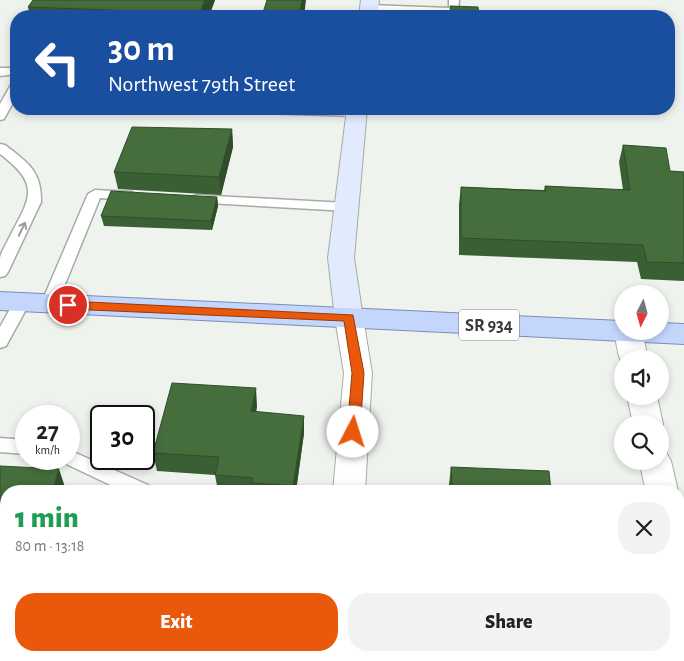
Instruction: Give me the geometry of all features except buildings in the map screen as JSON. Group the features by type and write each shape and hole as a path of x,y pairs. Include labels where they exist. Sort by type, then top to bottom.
{"main road":[{"path":"349,318 341,258 356,115"},
{"name":"SR 934","path":"11,302 614,331"},
{"name":"SR 934","path":"669,333 684,334"}],"street":[{"path":"349,318 358,373 349,485"},
{"path":"657,470 661,485"}],"lane":[{"path":"369,8 454,6"},
{"path":"0,116 10,97"},
{"path":"0,148 23,164 32,177 36,189 34,202 0,272"},
{"path":"49,304 95,194 144,197"},
{"path":"182,199 347,206"},
{"path":"0,342 11,302"},
{"path":"0,445 15,446"},
{"path":"80,462 128,485"}],"route":[{"path":"68,305 349,318 358,373 353,432"}]}
